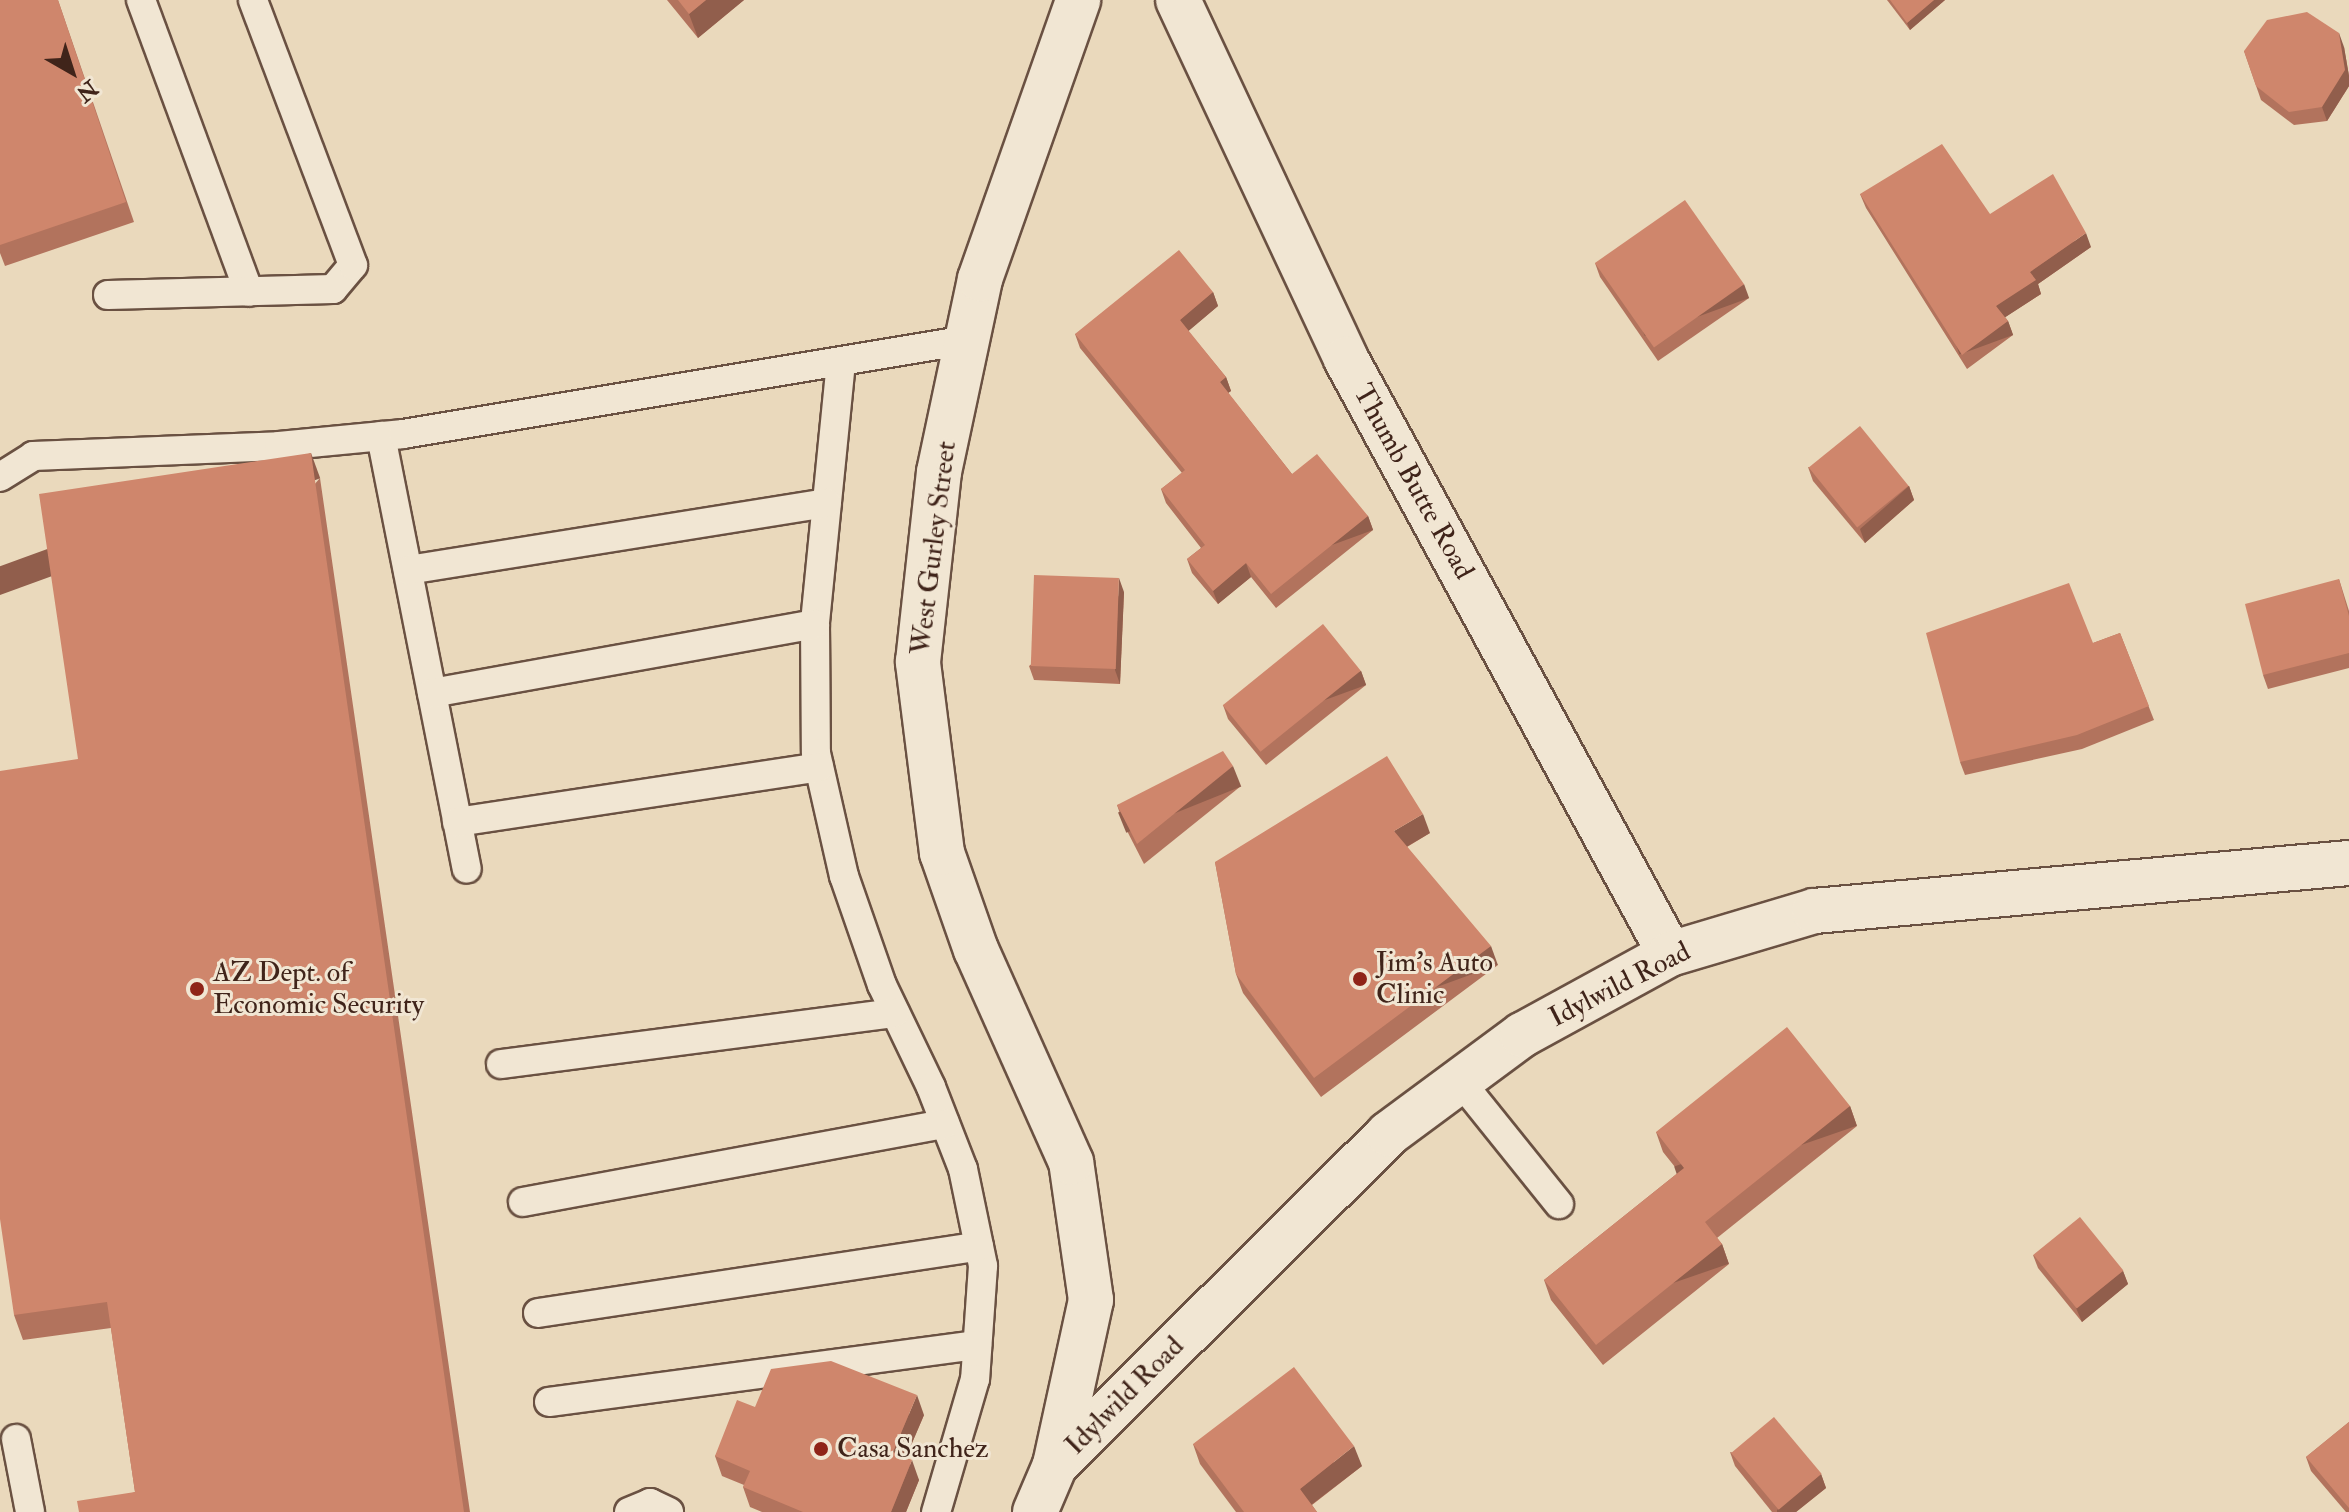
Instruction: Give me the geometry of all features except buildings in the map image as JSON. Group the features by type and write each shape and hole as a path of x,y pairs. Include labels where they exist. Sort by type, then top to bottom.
{"street":[{"name":"West Gurley Street","path":"1035,1512 1055,1465 1091,1300 1071,1162 976,950 942,853 918,662 939,472 980,279 1078,0"},
{"name":"Thumb Butte Road","path":"1178,0 1346,359 1670,954"},
{"name":"Idylwild Road","path":"1055,1465 1388,1134 1522,1035 1670,954 1814,911 2349,863"}],"lane":[{"path":"141,0 249,292"},
{"path":"108,295 333,289 353,265 253,0"},
{"path":"0,477 33,456 381,436 967,340"},
{"path":"841,362 815,624 819,767 844,876 895,1013 963,1169 983,1266 975,1379 936,1512"},
{"path":"381,436 467,869"},
{"path":"408,570 827,503"},
{"path":"432,693 815,624"},
{"path":"457,822 819,767"},
{"path":"501,1064 895,1013"},
{"path":"1460,1081 1559,1204"},
{"path":"523,1202 945,1124"},
{"path":"538,1313 979,1246"},
{"path":"549,1402 977,1345"},
{"path":"16,1439 30,1512"},
{"path":"629,1512 650,1503 669,1512"}],"place":[{"name":"Jim's Auto Clinic","path":"1360,979"},
{"name":"AZ Dept. of Economic Security","path":"197,989"},
{"name":"Casa Sanchez","path":"821,1449"}]}
